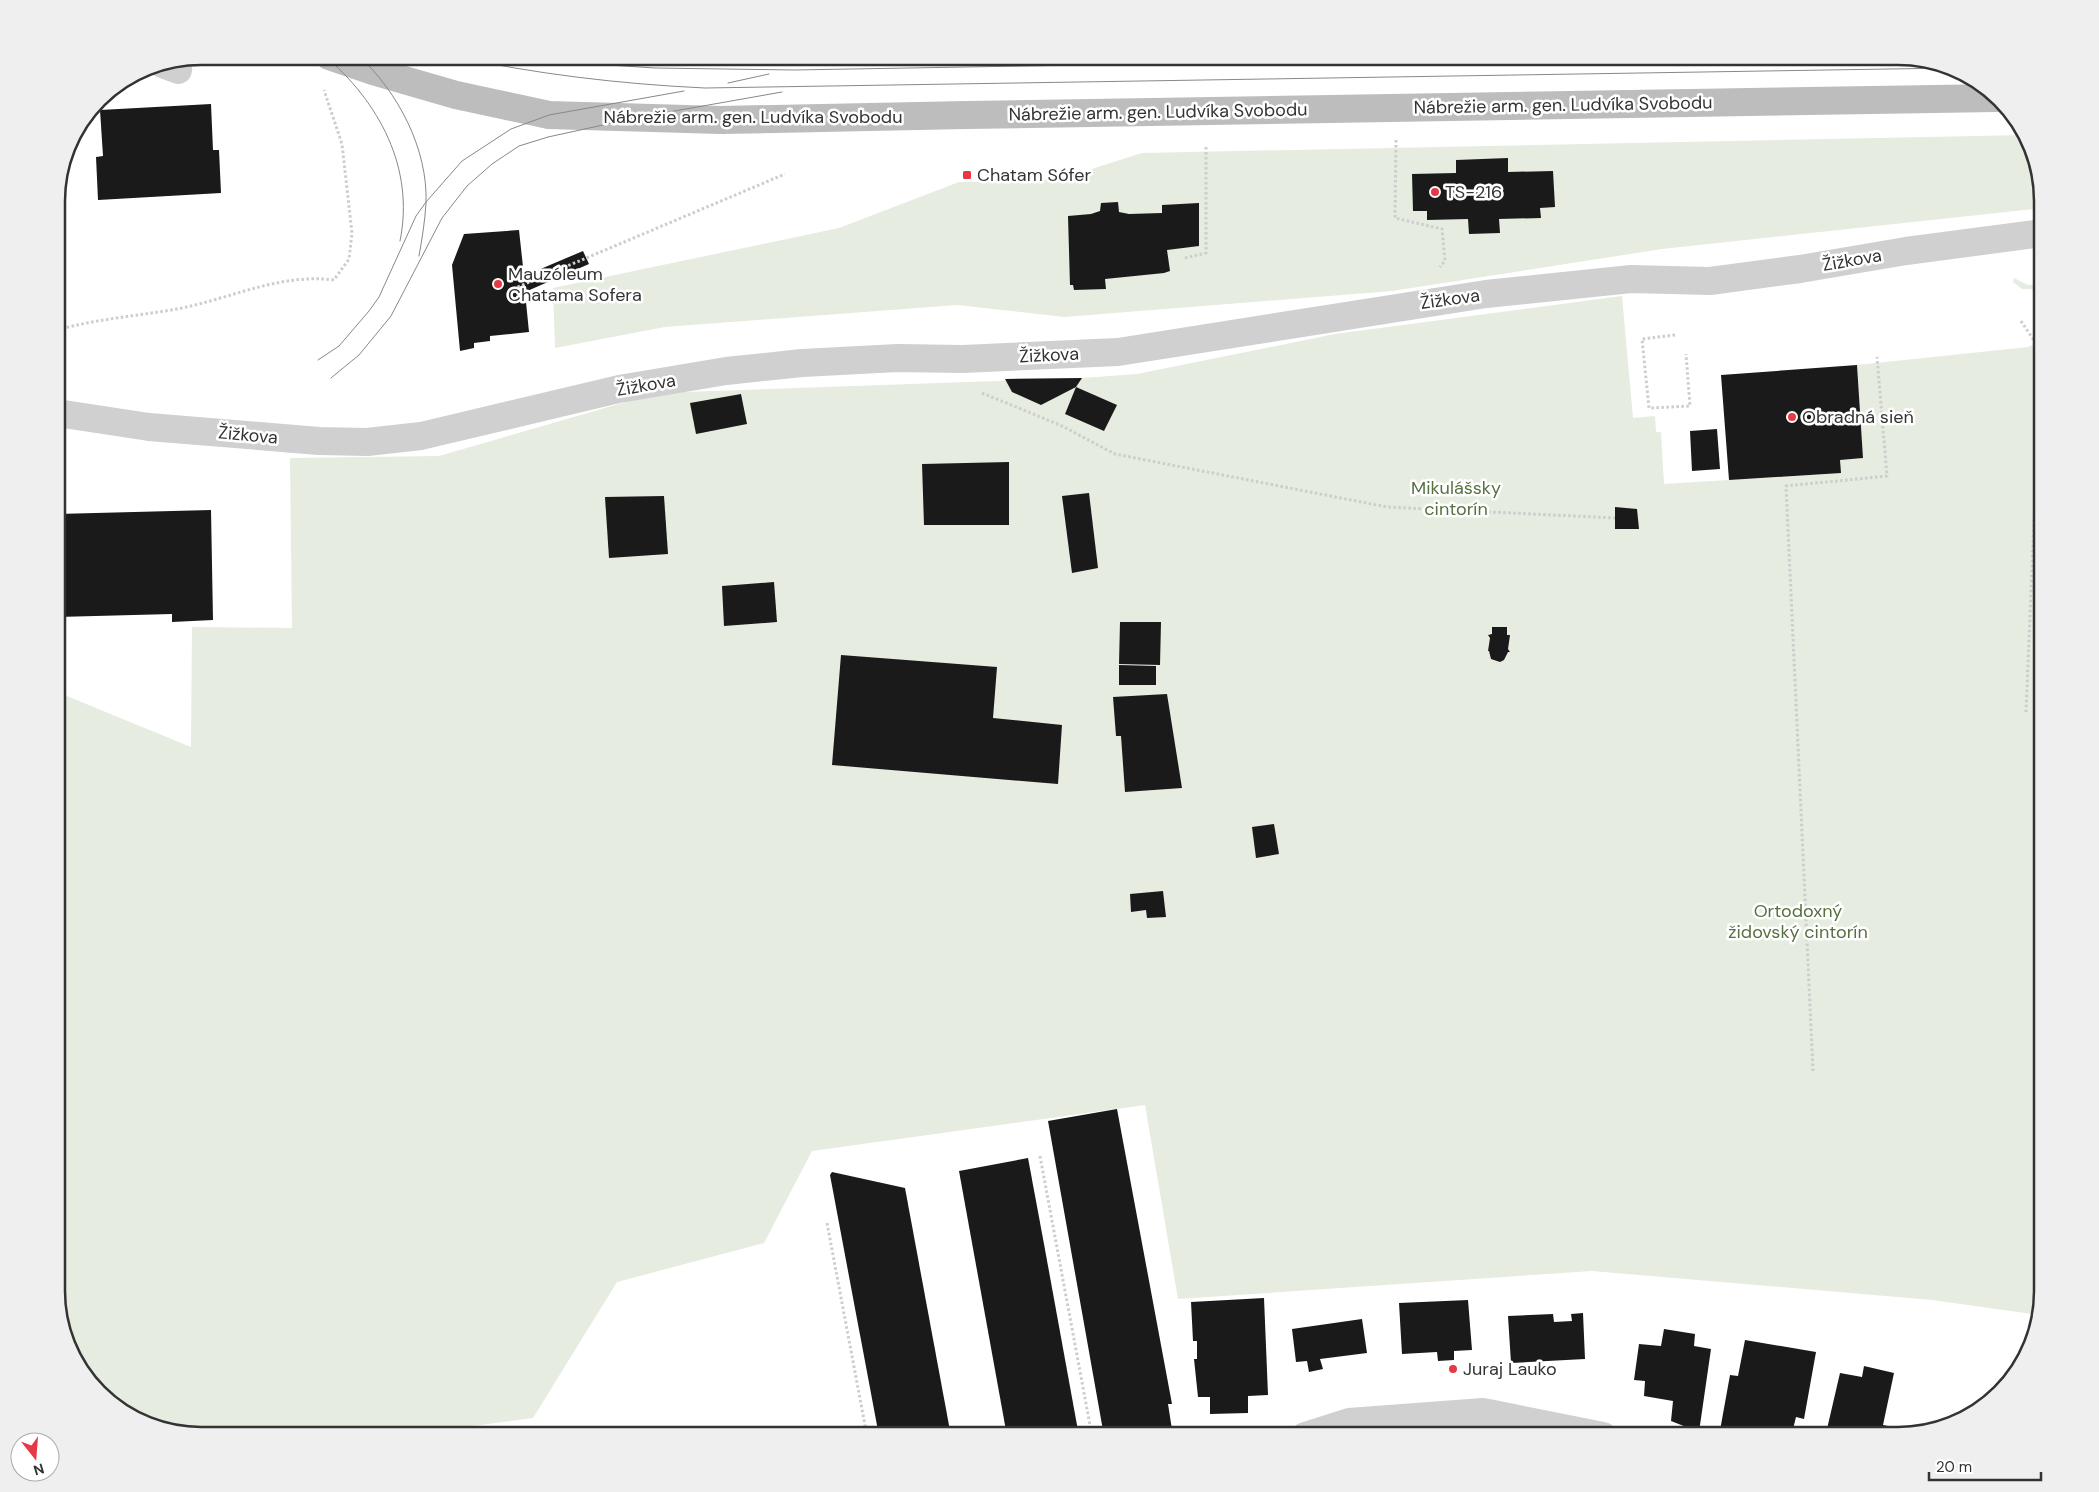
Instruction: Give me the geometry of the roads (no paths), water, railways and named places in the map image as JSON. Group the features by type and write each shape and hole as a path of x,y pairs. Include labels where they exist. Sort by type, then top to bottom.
{"main road":[{"name":"Nábrežie arm. gen. Ludvíka Svobodu","path":"358,65 456,95 548,115 644,118 845,119 1987,98"}],"street":[{"name":"Žižkova","path":"65,415 149,427 270,437 367,442 421,436 619,389 726,371 802,363 898,358 964,359 1118,352 1486,294 1631,279 1710,281 1800,269 1926,248 2034,234"},
{"path":"1333,1427 1349,1422 1483,1412 1557,1427"}],"tram line":[{"path":"334,65 362,94 388,138 397,163 402,188 403,214 400,241"},
{"path":"368,65 398,104 416,142 422,162 426,203 419,256"},
{"path":"499,65 578,77 641,84 705,88 1926,68"},
{"path":"609,65 655,68 794,70 1082,65"},
{"path":"728,83 769,74"},
{"path":"318,360 339,346 369,311 379,297 416,216 462,161 511,129 549,115 684,91"},
{"path":"331,378 359,355 391,316 442,218 467,186 492,164 519,146 548,137 635,118 782,92"}],"place":[{"name":"Chatam Sófer","path":"967,175"},
{"name":"TS-216","path":"1435,192"},
{"name":"Mauzóleum Chatama Sofera","path":"498,284"},
{"name":"Obradná sieň","path":"1792,417"},
{"name":"Juraj Lauko","path":"1453,1369"}],"park label":[{"name":"Mikulášsky cintorín","path":"1456,498"},
{"name":"Ortodoxný židovský cintorín","path":"1798,921"}]}
